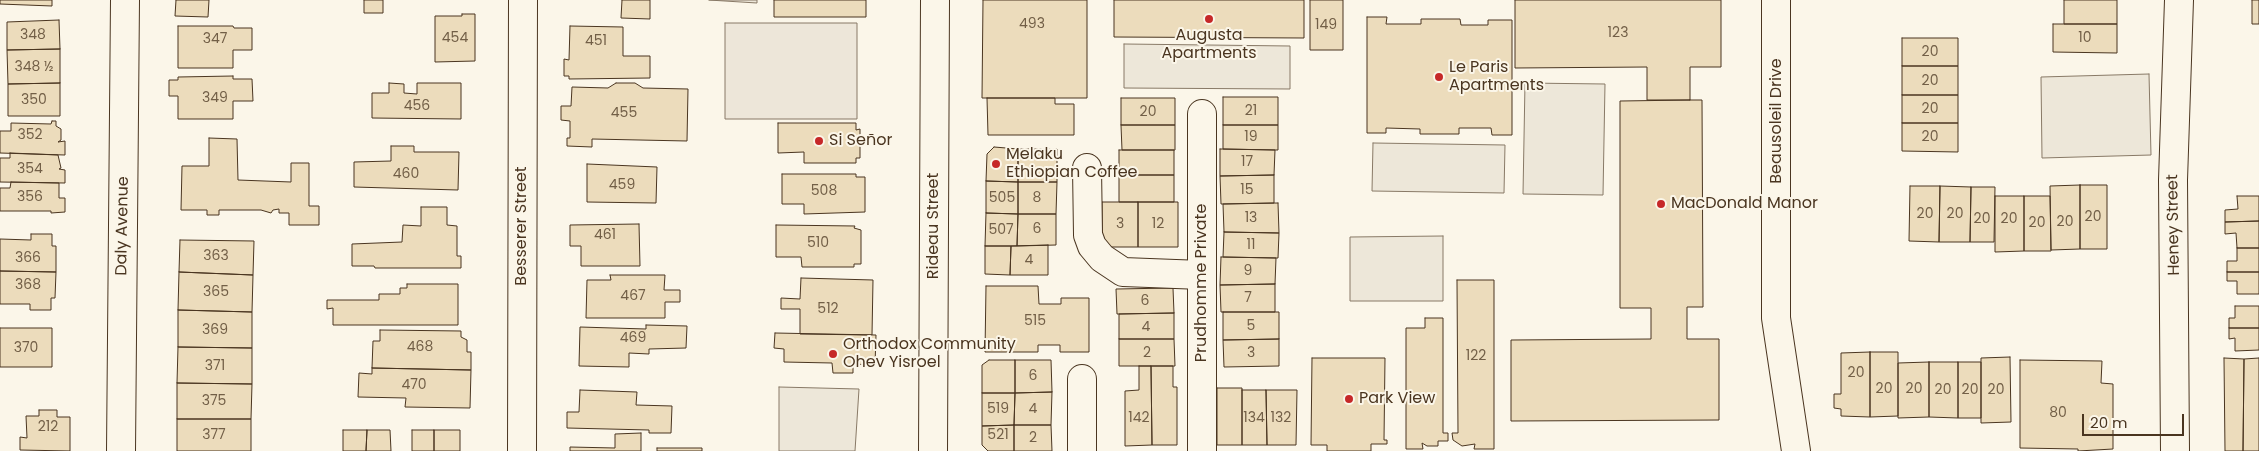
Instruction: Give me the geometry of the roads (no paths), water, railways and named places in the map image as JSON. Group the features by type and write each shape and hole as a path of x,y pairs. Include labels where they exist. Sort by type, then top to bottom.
{"street":[{"name":"Daly Avenue","path":"121,451 125,0"},
{"name":"Besserer Street","path":"522,451 523,0"},
{"name":"Rideau Street","path":"933,451 935,0"},
{"name":"Beausoleil Drive","path":"1776,0 1776,318 1796,451"},
{"name":"Heney Street","path":"2175,451 2173,180 2179,0"},
{"name":"Prudhomme Private","path":"1202,114 1202,451"},
{"path":"1087,168 1088,235 1092,246 1102,258 1123,272 1202,275"},
{"path":"1082,379 1082,451"}],"place":[{"name":"Augusta Apartments","path":"1209,19"},
{"name":"Le Paris Apartments","path":"1439,77"},
{"name":"Si Señor","path":"819,141"},
{"name":"Melaku Ethiopian Coffee","path":"996,164"},
{"name":"MacDonald Manor","path":"1661,204"},
{"name":"Orthodox Community Ohev Yisroel","path":"833,354"},
{"name":"Park View","path":"1349,399"}]}
